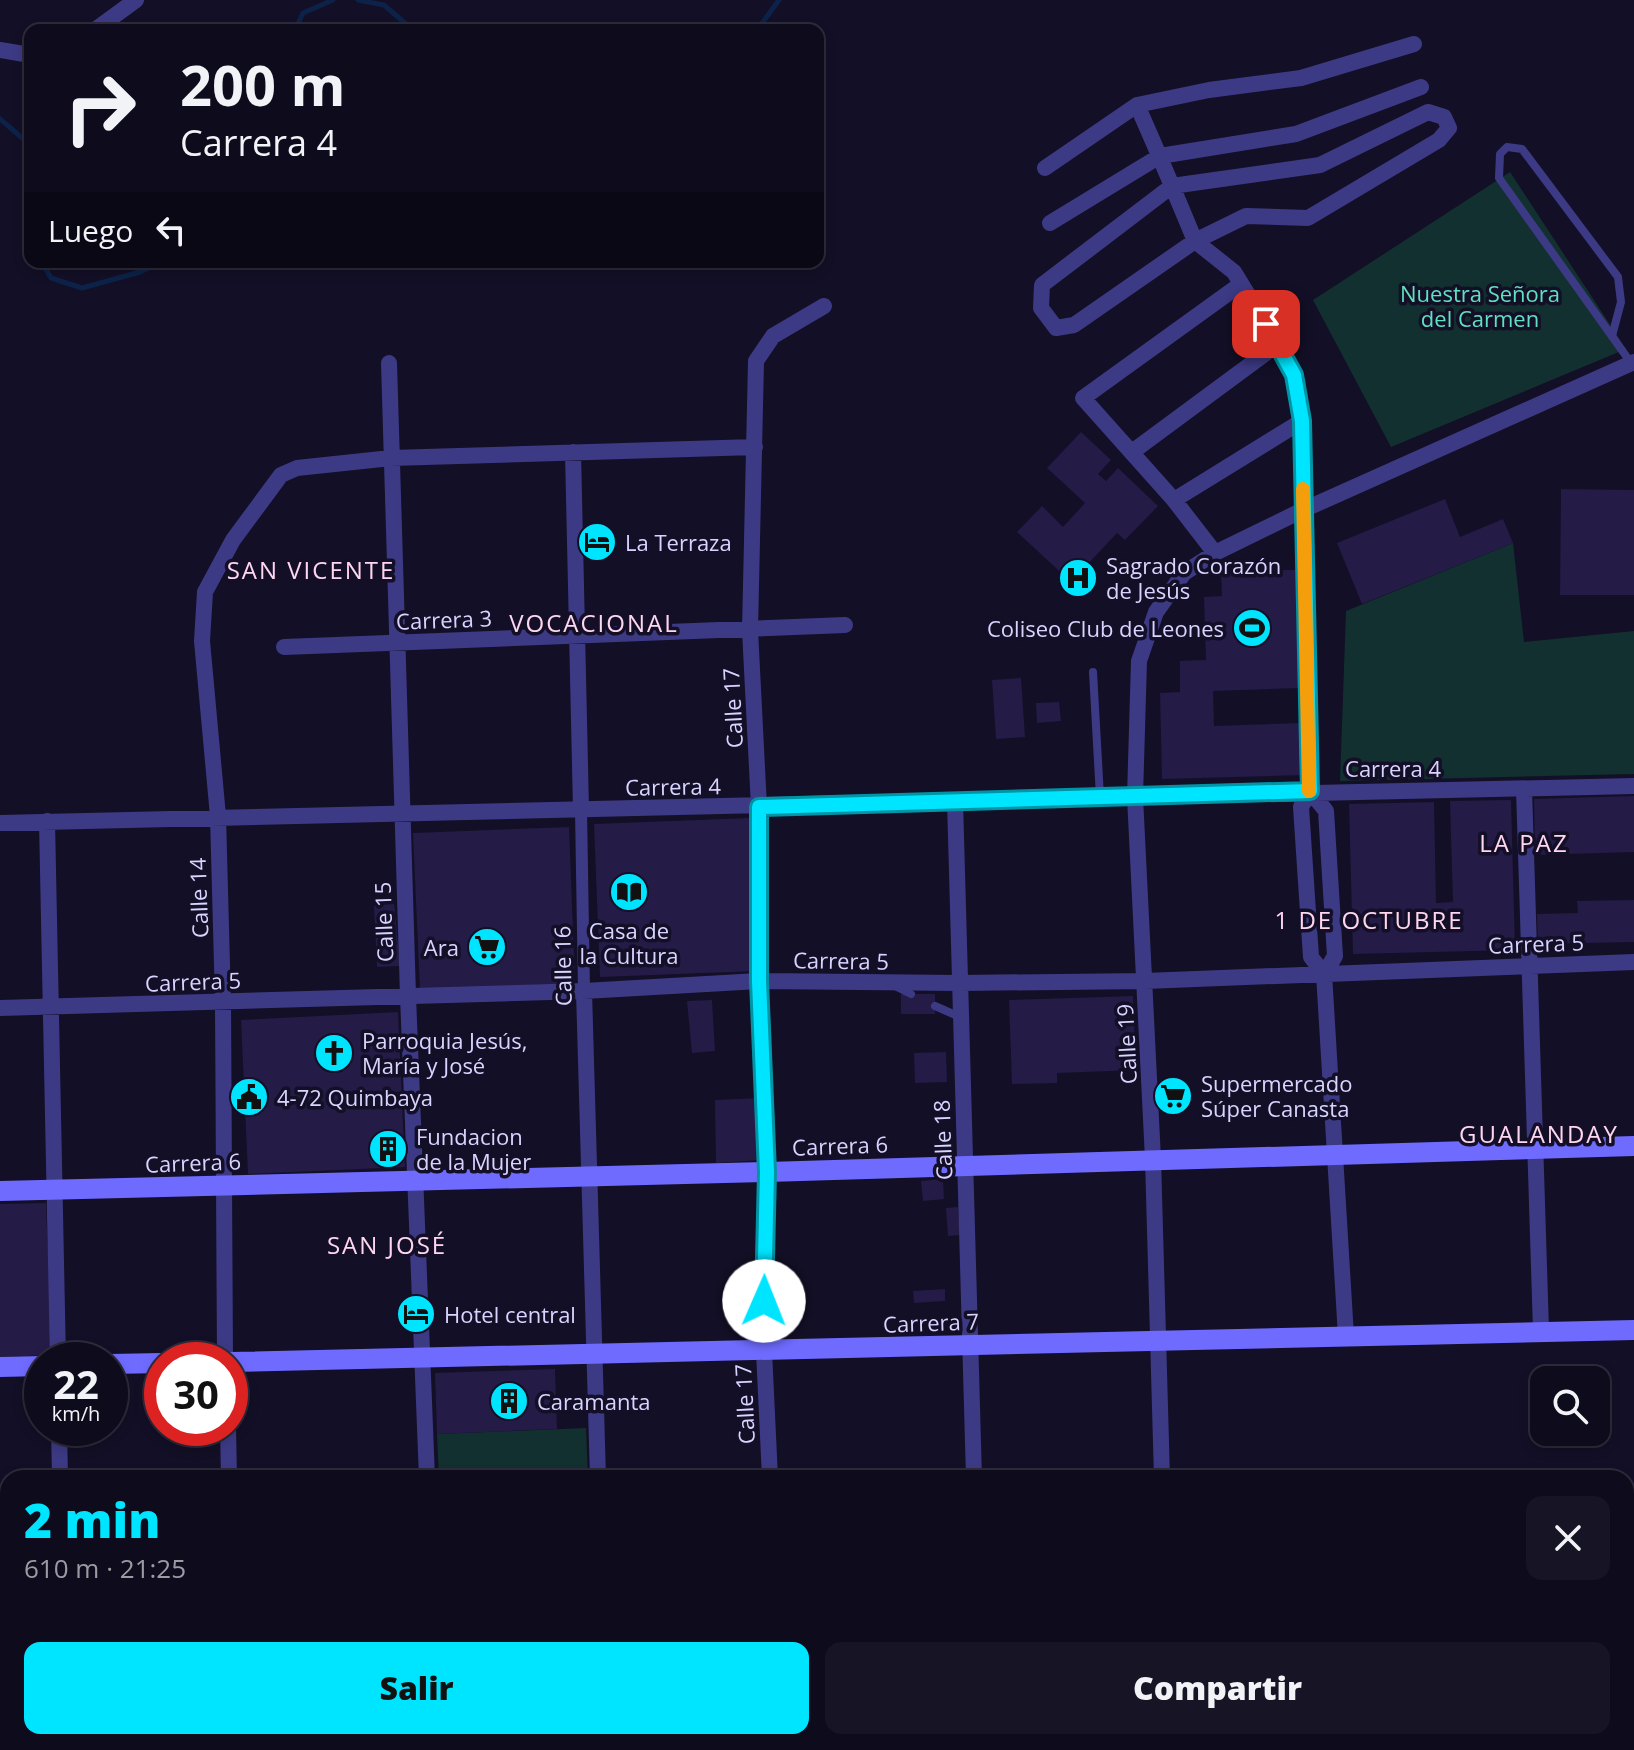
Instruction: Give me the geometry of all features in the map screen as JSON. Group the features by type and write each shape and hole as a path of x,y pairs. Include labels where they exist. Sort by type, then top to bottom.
{"main road":[{"name":"Carrera 6","path":"0,1191 1634,1146"},
{"name":"Carrera 7","path":"248,1361 1634,1330"},
{"path":"0,1367 24,1366"}],"street":[{"path":"103,24 136,0"},
{"path":"1045,168 1137,105 1209,90 1301,78 1414,44"},
{"path":"0,50 24,54"},
{"path":"1050,223 1160,156 1296,134 1421,87"},
{"path":"1137,105 1195,241 1234,272 1278,344 1294,375 1302,421 1310,791 1301,807 1311,957 1324,974 1346,1336"},
{"path":"1428,112 1444,117 1449,128 1439,140 1308,218 1246,216 1195,241 1074,325 1056,328 1041,308 1042,285 1172,186 1320,165 1428,112"},
{"path":"1215,553 1174,500 1084,401 1084,395 1241,284"},
{"name":"Calle 17","path":"770,1470 764,1351 767,1172 759,981 759,807 750,630 756,361 773,336 824,306"},
{"path":"1132,452 1278,344"},
{"name":"Calle 19","path":"1162,1470 1153,1159 1135,797 1139,661 1156,612 1184,573 1215,553 1303,510 1632,362"},
{"name":"Calle 15","path":"389,363 408,996 427,1470"},
{"path":"1174,500 1302,421"},
{"path":"391,458 755,447"},
{"name":"Calle 16","path":"573,452 598,1470"},
{"name":"Calle 14","path":"227,1342 218,816 202,641 205,592 233,540 281,475 297,468 391,458"},
{"name":"Carrera 3","path":"284,647 845,625"},
{"name":"Carrera 4","path":"0,823 1634,786"},
{"path":"1524,789 1541,1331"},
{"path":"1310,791 1326,811 1335,956 1324,974"},
{"name":"Calle 18","path":"955,801 974,1470"},
{"path":"47,821 58,1342"},
{"name":"Carrera 5","path":"0,1008 584,991 759,981 1145,981 1634,962"},
{"path":"59,1446 60,1470"},
{"path":"228,1446 229,1470"}],"lane":[{"path":"1612,336 1621,302 1618,277 1522,149 1507,147 1500,154 1499,178 1612,336 1632,362"},
{"path":"1093,672 1100,798"},
{"path":"887,982 911,994"},
{"path":"935,1006 960,1017"}],"green space":[{"name":"Nuestra Señora del Carmen","path":"1510,172 1626,349 1391,447 1313,300"},
{"path":"1513,543 1524,642 1634,631 1634,774 1340,781 1346,611"},
{"path":"586,1428 588,1470 439,1470 437,1434"}],"building":[{"path":"1081,432 1111,460 1098,474 1106,481 1118,468 1158,506 1125,540 1117,533 1071,582 1017,532 1042,506 1063,527 1085,503 1047,468"},
{"path":"1561,489 1634,490 1634,595 1560,595"},
{"path":"1445,499 1460,537 1503,519 1513,543 1362,604 1337,543"},
{"path":"1281,562 1281,570 1297,570 1300,688 1213,691 1214,726 1301,723 1303,775 1162,779 1160,693 1180,692 1180,661 1206,660 1204,597 1222,596 1221,571 1250,571 1250,563"},
{"path":"1021,678 1025,737 996,739 992,680"},
{"path":"1059,702 1061,721 1037,723 1036,703"},
{"path":"1634,796 1634,852 1535,855 1534,799"},
{"path":"1511,800 1515,950 1353,954 1349,804 1434,802 1436,903 1453,902 1450,801"},
{"path":"750,818 756,971 600,977 594,824"},
{"path":"569,827 575,983 420,990 413,833"},
{"path":"1634,900 1634,942 1538,944 1537,914 1578,913 1577,901"},
{"path":"394,903 400,966 377,967 374,906"},
{"path":"901,994 935,994 935,1014 901,1014"},
{"path":"1133,996 1136,1070 1057,1073 1057,1083 1012,1084 1009,1000"},
{"path":"712,1000 715,1051 692,1053 687,1001"},
{"path":"398,1012 405,1167 248,1174 241,1020"},
{"path":"946,1052 947,1082 915,1083 914,1053"},
{"path":"759,1098 760,1160 716,1163 715,1100"},
{"path":"943,1179 944,1199 923,1201 921,1181"},
{"path":"46,1203 51,1342 24,1342 24,1356 0,1357 0,1204"},
{"path":"958,1207 960,1235 948,1236 946,1208"},
{"path":"945,1289 945,1301 914,1303 913,1291"},
{"name":"Caramanta","path":"555,1369 557,1429 437,1434 435,1373"}],"waterway":[{"path":"298,24 303,13 333,0"},
{"path":"358,0 384,5 406,24"},
{"path":"761,24 779,0"},
{"path":"0,119 24,140"},
{"path":"45,268 51,278 82,288 149,268"}],"slow traffic":[{"path":"1303,489 1309,791"}],"place":[{"name":"La Terraza","path":"597,542"},
{"name":"Sagrado Corazón de Jesús","path":"1078,578"},
{"name":"Coliseo Club de Leones","path":"1252,628"},
{"name":"Casa de la Cultura","path":"629,892"},
{"name":"Ara","path":"487,947"},
{"name":"Parroquia Jesús, María y José","path":"334,1053"},
{"name":"Supermercado Súper Canasta","path":"1173,1096"},
{"name":"4-72 Quimbaya","path":"249,1097"},
{"name":"Fundacion de la Mujer","path":"388,1149"},
{"name":"Hotel central","path":"416,1314"},
{"name":"Caramanta","path":"509,1401"}],"district":[{"name":"SAN VICENTE","path":"311,569"},
{"name":"VOCACIONAL","path":"594,622"},
{"name":"LA PAZ","path":"1524,842"},
{"name":"1 DE OCTUBRE","path":"1369,919"},
{"name":"GUALANDAY","path":"1539,1133"},
{"name":"SAN JOSÉ","path":"387,1244"}],"route":[{"path":"764,1301 767,1172 759,981 759,807 1310,791 1302,421 1294,375 1266,324"}]}
